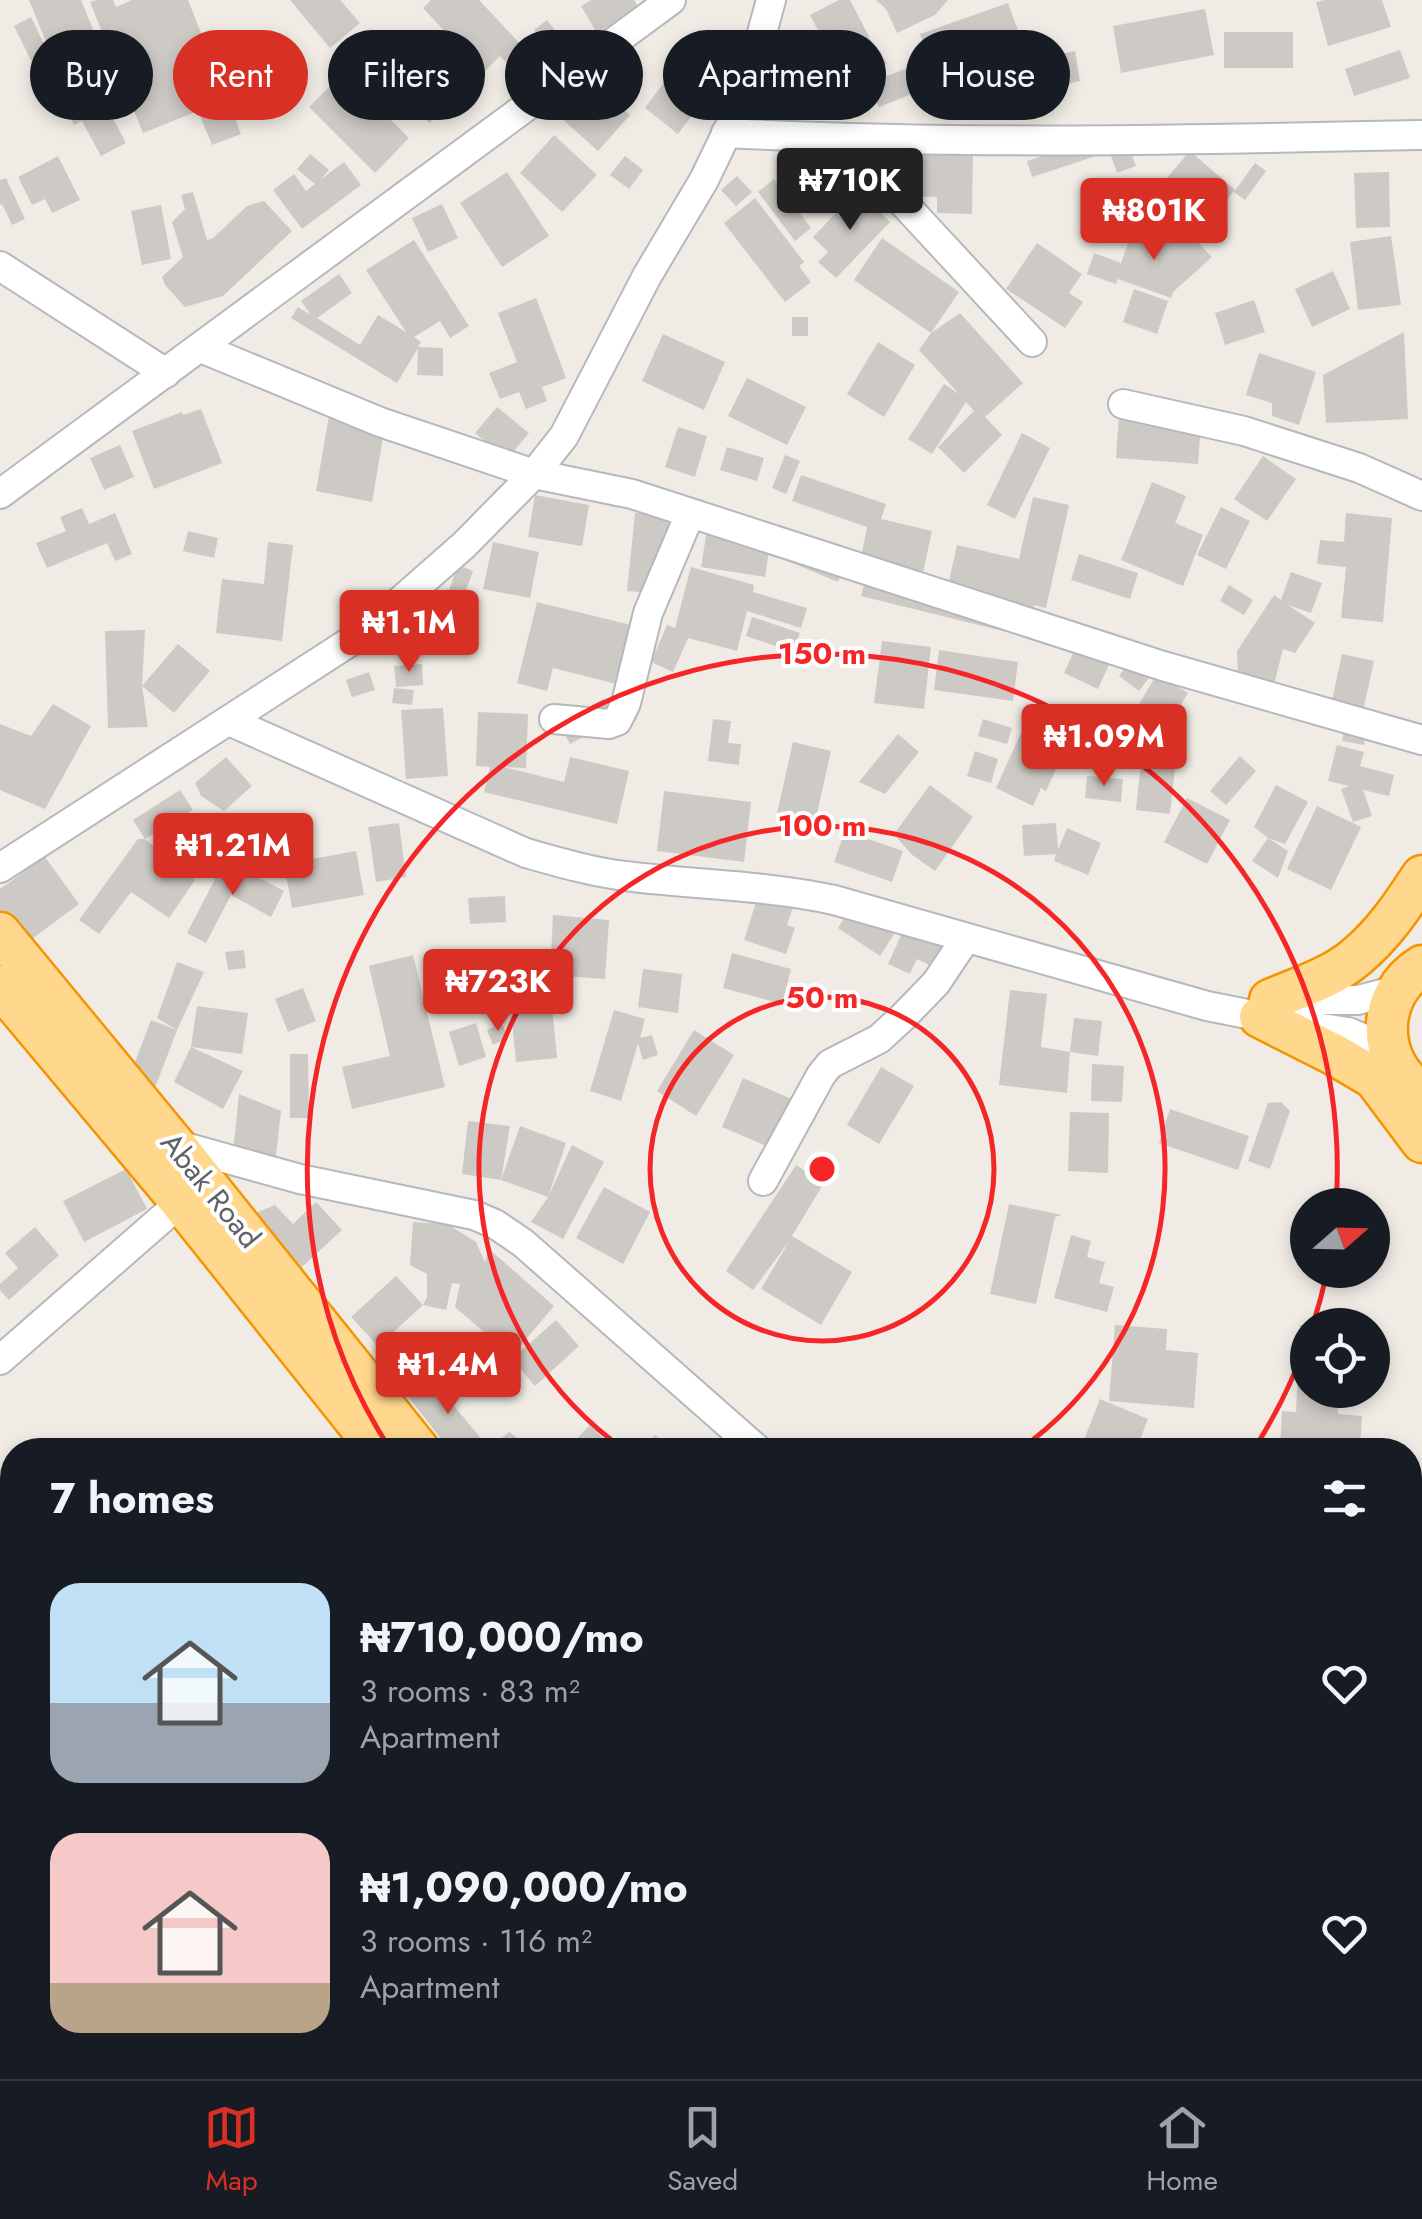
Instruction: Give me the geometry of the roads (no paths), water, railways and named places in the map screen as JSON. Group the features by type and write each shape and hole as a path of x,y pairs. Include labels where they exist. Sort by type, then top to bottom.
{"highway":[{"path":"1422,876 1392,920 1355,958 1265,1008 1374,1078 1422,1142"},
{"path":"1422,924 1410,976 1388,1011 1388,1049 1398,1070 1422,1092"},
{"name":"Abak Road","path":"0,933 409,1438"},
{"name":"Abak Road","path":"0,986 181,1202 369,1438"}],"street":[{"path":"0,494 671,0"},
{"path":"0,868 365,632 464,545 534,474 564,436 647,276 704,180 745,94 771,0"},
{"path":"726,134 1083,142 1422,134"},
{"path":"844,139 1032,342"},
{"path":"0,266 166,373"},
{"path":"201,348 380,422 534,474 632,494 1163,666 1422,740"},
{"path":"1123,404 1244,431 1359,468 1422,496"},
{"path":"554,719 610,724 617,721 626,703 648,612 690,514"},
{"path":"229,721 542,858 620,876 796,892 834,900 1207,1006 1265,1008 1358,1000 1410,976"},
{"path":"762,1180 830,1064 878,1040 904,1017 936,983 966,938"},
{"path":"1265,1008 1348,1032 1388,1049"},
{"path":"174,1144 300,1179 474,1216 495,1224 523,1242 744,1438"},
{"path":"0,1360 181,1202"}]}
